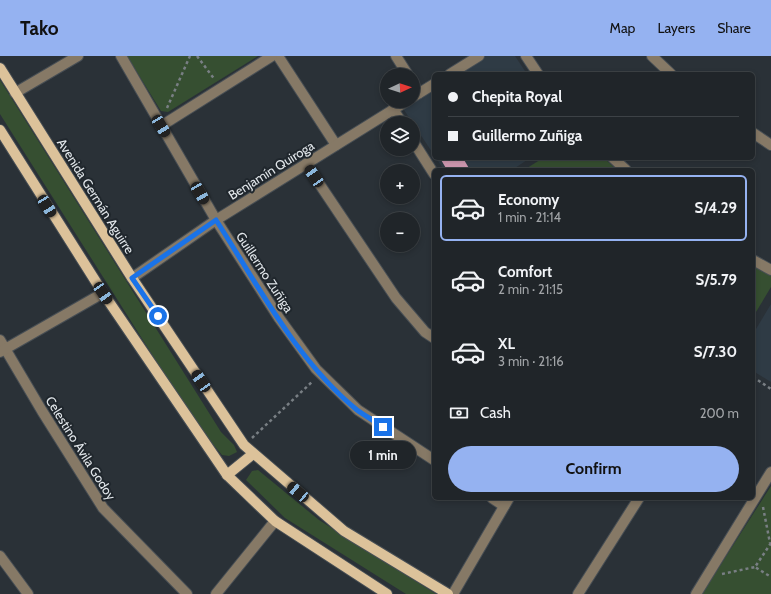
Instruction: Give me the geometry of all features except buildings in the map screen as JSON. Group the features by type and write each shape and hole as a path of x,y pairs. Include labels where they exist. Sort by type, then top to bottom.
{"main road":[{"name":"Avenida Germán Aguirre","path":"0,68 132,278 244,445 344,531 448,594"},
{"path":"0,130 103,293 227,475 275,521 387,594"},
{"path":"227,475 253,454"}],"street":[{"path":"15,93 78,56"},
{"name":"Guillermo Zuñiga","path":"121,56 216,220 279,318 320,374 358,410 432,459"},
{"path":"161,126 272,56"},
{"path":"278,56 336,145"},
{"path":"396,56 404,68"},
{"path":"453,72 479,56"},
{"path":"526,56 537,72"},
{"path":"652,56 669,72"},
{"path":"420,93 432,85"},
{"name":"Benjamín Quiroga","path":"132,278 216,220 396,108"},
{"path":"393,110 397,116"},
{"path":"755,134 771,145"},
{"path":"420,152 432,171"},
{"path":"614,160 624,168"},
{"path":"306,164 396,298 425,332 432,337"},
{"path":"755,261 771,270"},
{"path":"2,347 103,293"},
{"name":"Celestino Ávila Godoy","path":"2,347 103,508 187,594"},
{"path":"755,498 771,472"},
{"path":"578,594 638,500"},
{"path":"696,594 754,500"},
{"path":"453,594 507,502"},
{"path":"216,594 275,521"},
{"path":"0,556 28,594"}],"path":[{"path":"161,126 166,110 190,56"},
{"path":"197,56 215,80 219,89"},
{"path":"244,445 320,374"},
{"path":"755,378 771,389"},
{"path":"706,578 755,567 771,543 759,491"},
{"path":"755,567 771,577"}],"shaded area":[{"path":"483,56 515,56 526,72 457,72"},
{"path":"432,88 432,152 420,134 420,116 408,116 403,108 420,108 420,96"},
{"path":"437,160 527,160 515,168 443,168"},
{"path":"771,304 771,382 755,372 755,331"}],"green space":[{"path":"127,56 258,56 168,112 161,111"},
{"path":"0,80 221,432 234,445 237,452 229,456 222,455 196,424 0,114"},
{"path":"540,160 606,160 615,168 527,168"},
{"path":"755,267 771,276 771,287 755,314"},
{"path":"258,470 319,520 436,594 406,594 285,518 246,480 252,471"},
{"path":"771,486 771,594 702,594"}],"route":[{"path":"158,316 132,278 216,220 279,318 316,369 358,410 383,427"}]}
